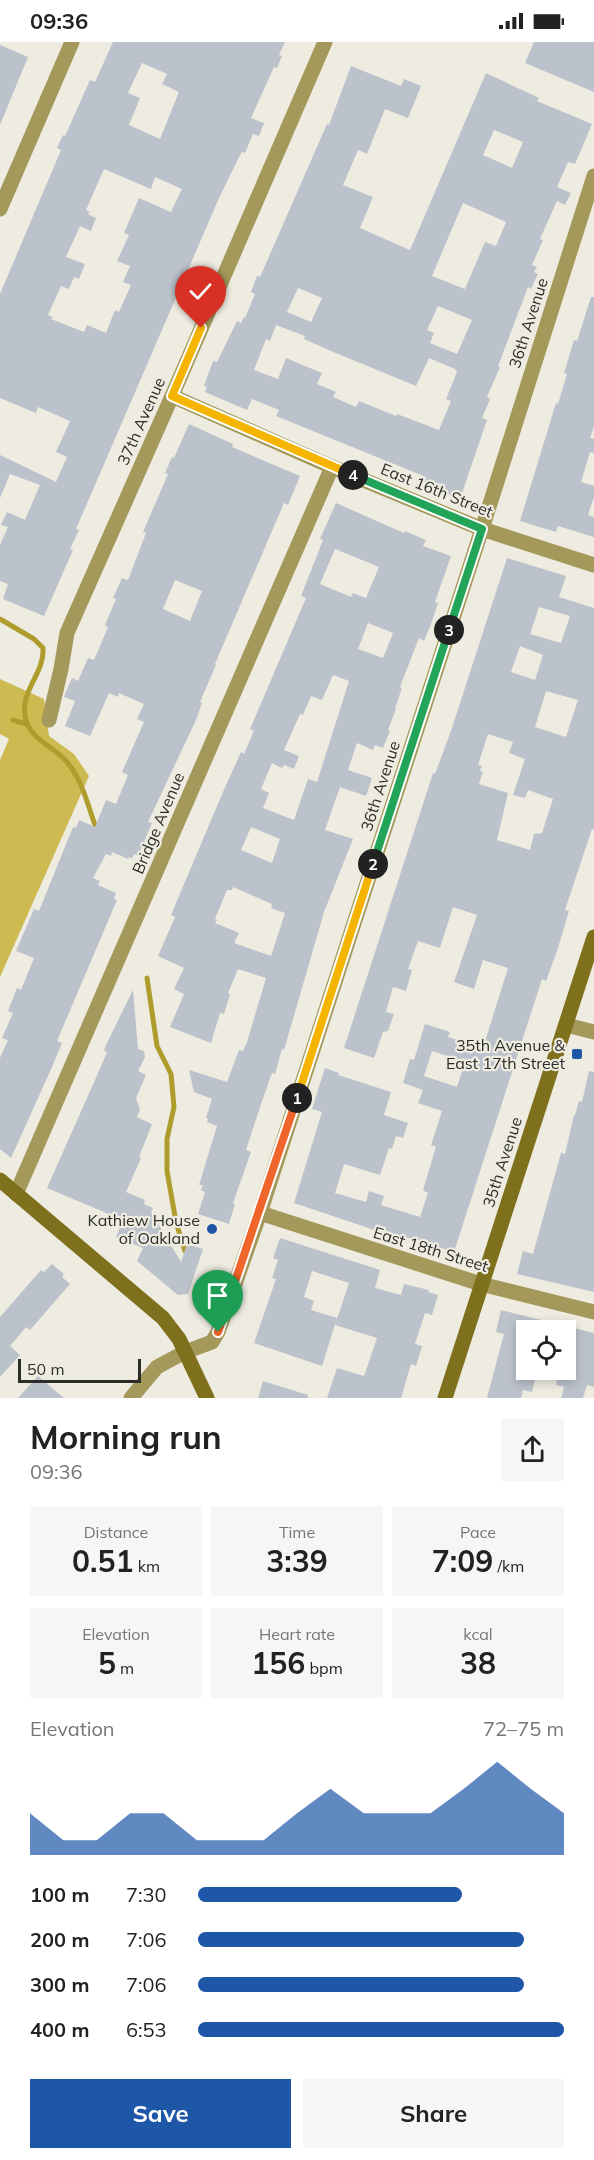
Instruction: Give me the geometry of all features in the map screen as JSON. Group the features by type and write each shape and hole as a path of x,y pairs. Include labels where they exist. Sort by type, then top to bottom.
{"main road":[{"name":"35th Avenue","path":"444,1398 594,937"},
{"path":"0,1180 163,1318 179,1339 207,1398"}],"street":[{"path":"0,209 72,42"},
{"name":"37th Avenue","path":"49,720 67,633 325,42"},
{"name":"36th Avenue","path":"131,1398 157,1367 185,1352 212,1342 218,1332 260,1213 594,176"},
{"name":"East 16th Street","path":"172,396 332,467 482,529 594,565"},
{"name":"Bridge Avenue","path":"16,1194 332,467"},
{"path":"566,1025 594,1032"},
{"name":"East 18th Street","path":"260,1213 481,1284 594,1312"}],"shaded area":[{"path":"0,679 44,699 49,736 74,754 89,776 0,977 0,760 9,739 0,734"}],"building":[{"path":"113,42 285,42 279,55 282,56 277,68 274,67 251,118 264,123 259,136 253,134 245,153 242,152 240,155 219,198 76,529 79,530 70,549 73,550 44,616 3,599 8,584 0,581 0,545 8,527 1,525 7,512 25,520 40,485 10,474 0,498 0,455 56,482 67,457 56,452 70,421 38,407 36,413 0,398 0,294 61,150 57,148 63,135 65,136 90,80 95,82","holes":["142,63 167,74 162,84 179,92 160,139 129,125 140,98 128,93","104,169 151,189 155,177 182,189 171,212 139,198 124,233 129,235 117,261 130,266 123,282 131,285 119,312 115,310 106,333 87,325 84,332 51,319 53,317 48,315 61,286 69,289 74,277 79,279 85,264 66,257 80,226 91,231 96,218 88,214 90,212 86,210"]},
{"path":"534,42 594,42 594,92 525,63"},
{"path":"0,45 28,57 0,125"},
{"path":"351,66 401,86 404,79 421,86 408,118 385,109 367,154 358,150 343,185 373,197 360,228 410,250 486,73 539,98 537,101 592,124 575,164 568,162 557,187 571,193 565,205 557,201 540,239 543,240 532,265 537,267 534,272 538,274 531,289 528,287 487,397 490,399 482,418 487,420 460,499 424,482 426,477 276,416 279,410 252,399 247,410 205,392 207,387 204,386 213,361 217,362 237,321 241,323 245,318 255,294 251,292 257,276 260,277 327,124 329,125","holes":["494,130 523,142 512,168 483,155","463,203 506,222 496,246 485,242 465,289 432,276","298,288 322,298 311,322 287,312","438,306 472,320 457,354 430,343 434,333 427,330","276,325 305,336 304,339 331,351 416,386 429,358 455,369 457,372 446,399 451,401 439,430 359,401 356,407 333,397 336,392 317,384 322,373 286,358 278,379 254,370 266,339 270,341"]},
{"path":"591,297 594,297 594,426 590,438 594,439 594,453 590,452 581,482 594,486 594,497 588,515 594,517 594,537 558,526 556,532 520,521 567,374 564,373 574,340 577,341"},
{"path":"189,424 233,444 232,447 300,476 288,505 284,503 215,664 200,702 202,703 196,720 148,822 152,823 138,856 134,854 132,859 129,857 128,859 112,852 111,856 106,854 93,878 100,881 98,885 116,893 114,899 117,900 57,1041 62,1043 11,1158 0,1149 0,1058 8,1040 2,1038 13,1013 8,1011 17,988 21,990 34,958 16,951 34,909 39,911 73,827 76,828 79,820 95,827 106,800 116,804 128,775 122,772 144,722 137,719 144,704 119,693 118,697 109,693 90,736 65,726 75,701 64,697 72,678 78,681 88,658 94,660 108,627 105,625 116,599 113,598 122,578 128,580 146,533 143,532 168,474 165,473 172,457 174,458","holes":["175,580 202,591 190,621 163,609"]},
{"path":"336,503 404,533 405,531 426,540 423,546 451,556 435,602 438,603 431,624 424,641 419,638 400,687 402,688 383,748 375,745 373,750 357,743 348,770 372,778 366,796 340,787 325,830 353,839 324,912 284,1050 282,1049 275,1074 272,1073 246,1150 251,1152 233,1203 235,1204 229,1224 198,1214 205,1192 201,1190 203,1185 199,1185 217,1126 207,1122 206,1118 212,1099 194,1092 189,1070 227,1082 239,1050 243,1051 247,1042 266,978 238,969 228,993 230,994 224,1014 220,1013 211,1043 170,1027 184,994 174,989 184,968 158,956 175,917 171,915 241,752 244,754 254,731 250,729 306,598 301,596 323,540 320,539","holes":["335,549 379,567 366,598 353,593 351,597 320,584","368,623 393,633 383,658 358,649","333,675 349,681 317,782 308,779 294,820 263,808 269,793 261,789 272,763 282,768 284,765 294,769 299,756 284,750 311,696 322,700","251,827 280,839 272,863 241,850","233,887 272,904 271,908 285,913 271,956 234,943 239,933 215,923 227,890 232,890"]},
{"path":"507,558 566,576 559,597 594,608 594,830 592,829 565,910 569,911 557,951 546,981 542,979 454,1252 402,1236 401,1239 294,1203 322,1112 312,1109 325,1068 339,1073 338,1075 391,1092 384,1115 408,1123 403,1138 396,1136 392,1149 389,1148 380,1175 344,1164 335,1193 366,1202 369,1191 384,1196 381,1205 420,1217 428,1193 423,1190 436,1147 431,1145 442,1111 418,1103 423,1090 403,1083 410,1059 414,1060 425,1024 450,1032 448,1037 483,1048 508,968 483,960 474,989 454,982 477,915 453,907 440,948 418,941 408,969 412,970 406,991 393,987 386,1012 394,1014 388,1031 383,1032 374,1058 344,1048 433,773 435,774","holes":["539,607 570,616 561,643 530,634","520,646 543,655 535,680 511,672","546,691 578,700 566,737 535,727","488,734 513,742 509,753 525,759 513,795 525,798 528,790 553,799 542,833 534,834 530,850 497,840 508,793 479,784 483,772 480,771 482,766 478,765","432,1051 465,1062 457,1087 424,1076"]},
{"path":"133,990 138,1049 144,1051 145,1057 138,1071 146,1075 136,1098 140,1110 137,1117 152,1124 139,1157 141,1158 126,1192 145,1200 144,1204 153,1208 151,1212 181,1262 187,1244 203,1249 188,1294 178,1295 137,1261 143,1248 116,1237 123,1220 47,1188 107,1052 104,1051 107,1043"},
{"path":"589,1071 594,1072 594,1292 517,1274 523,1251 533,1254 561,1153 565,1154 574,1115 579,1101 582,1102"},
{"path":"280,1238 380,1270 375,1288 401,1295 404,1284 429,1290 428,1292 438,1295 432,1315 425,1313 415,1344 422,1346 416,1366 411,1364 401,1398 327,1398 337,1368 364,1376 377,1338 335,1325 349,1283 312,1271 304,1297 314,1301 311,1310 337,1318 322,1366 254,1343 276,1279 272,1278 278,1260 273,1258"},
{"path":"52,1264 64,1274 62,1277 70,1284 30,1330 26,1327 10,1346 20,1355 0,1377 0,1317 41,1270 44,1272"},
{"path":"501,1310 541,1320 516,1320 516,1380 535,1380 532,1392 523,1390 521,1398 487,1398 504,1334 496,1332"},
{"path":"576,1329 594,1333 594,1387 587,1385 583,1398 561,1398 564,1387 556,1385 557,1380 576,1380"},
{"path":"38,1376 64,1398 18,1398"},
{"path":"263,1381 308,1395 308,1398 258,1398"}],"waterway":[{"path":"0,619 34,639 43,648 40,667 25,702 27,723 34,734 72,768 84,792 95,825"},
{"path":"13,720 27,724"},
{"path":"147,978 157,1046 171,1074 174,1107 167,1139 167,1171 176,1222 185,1251"}],"place":[{"name":"35th Avenue & East 17th Street","path":"577,1054"},
{"name":"Kathiew House of Oakland","path":"212,1229"}],"route":[{"path":"201,328 172,396 332,467 482,529 260,1213 218,1332"}]}
